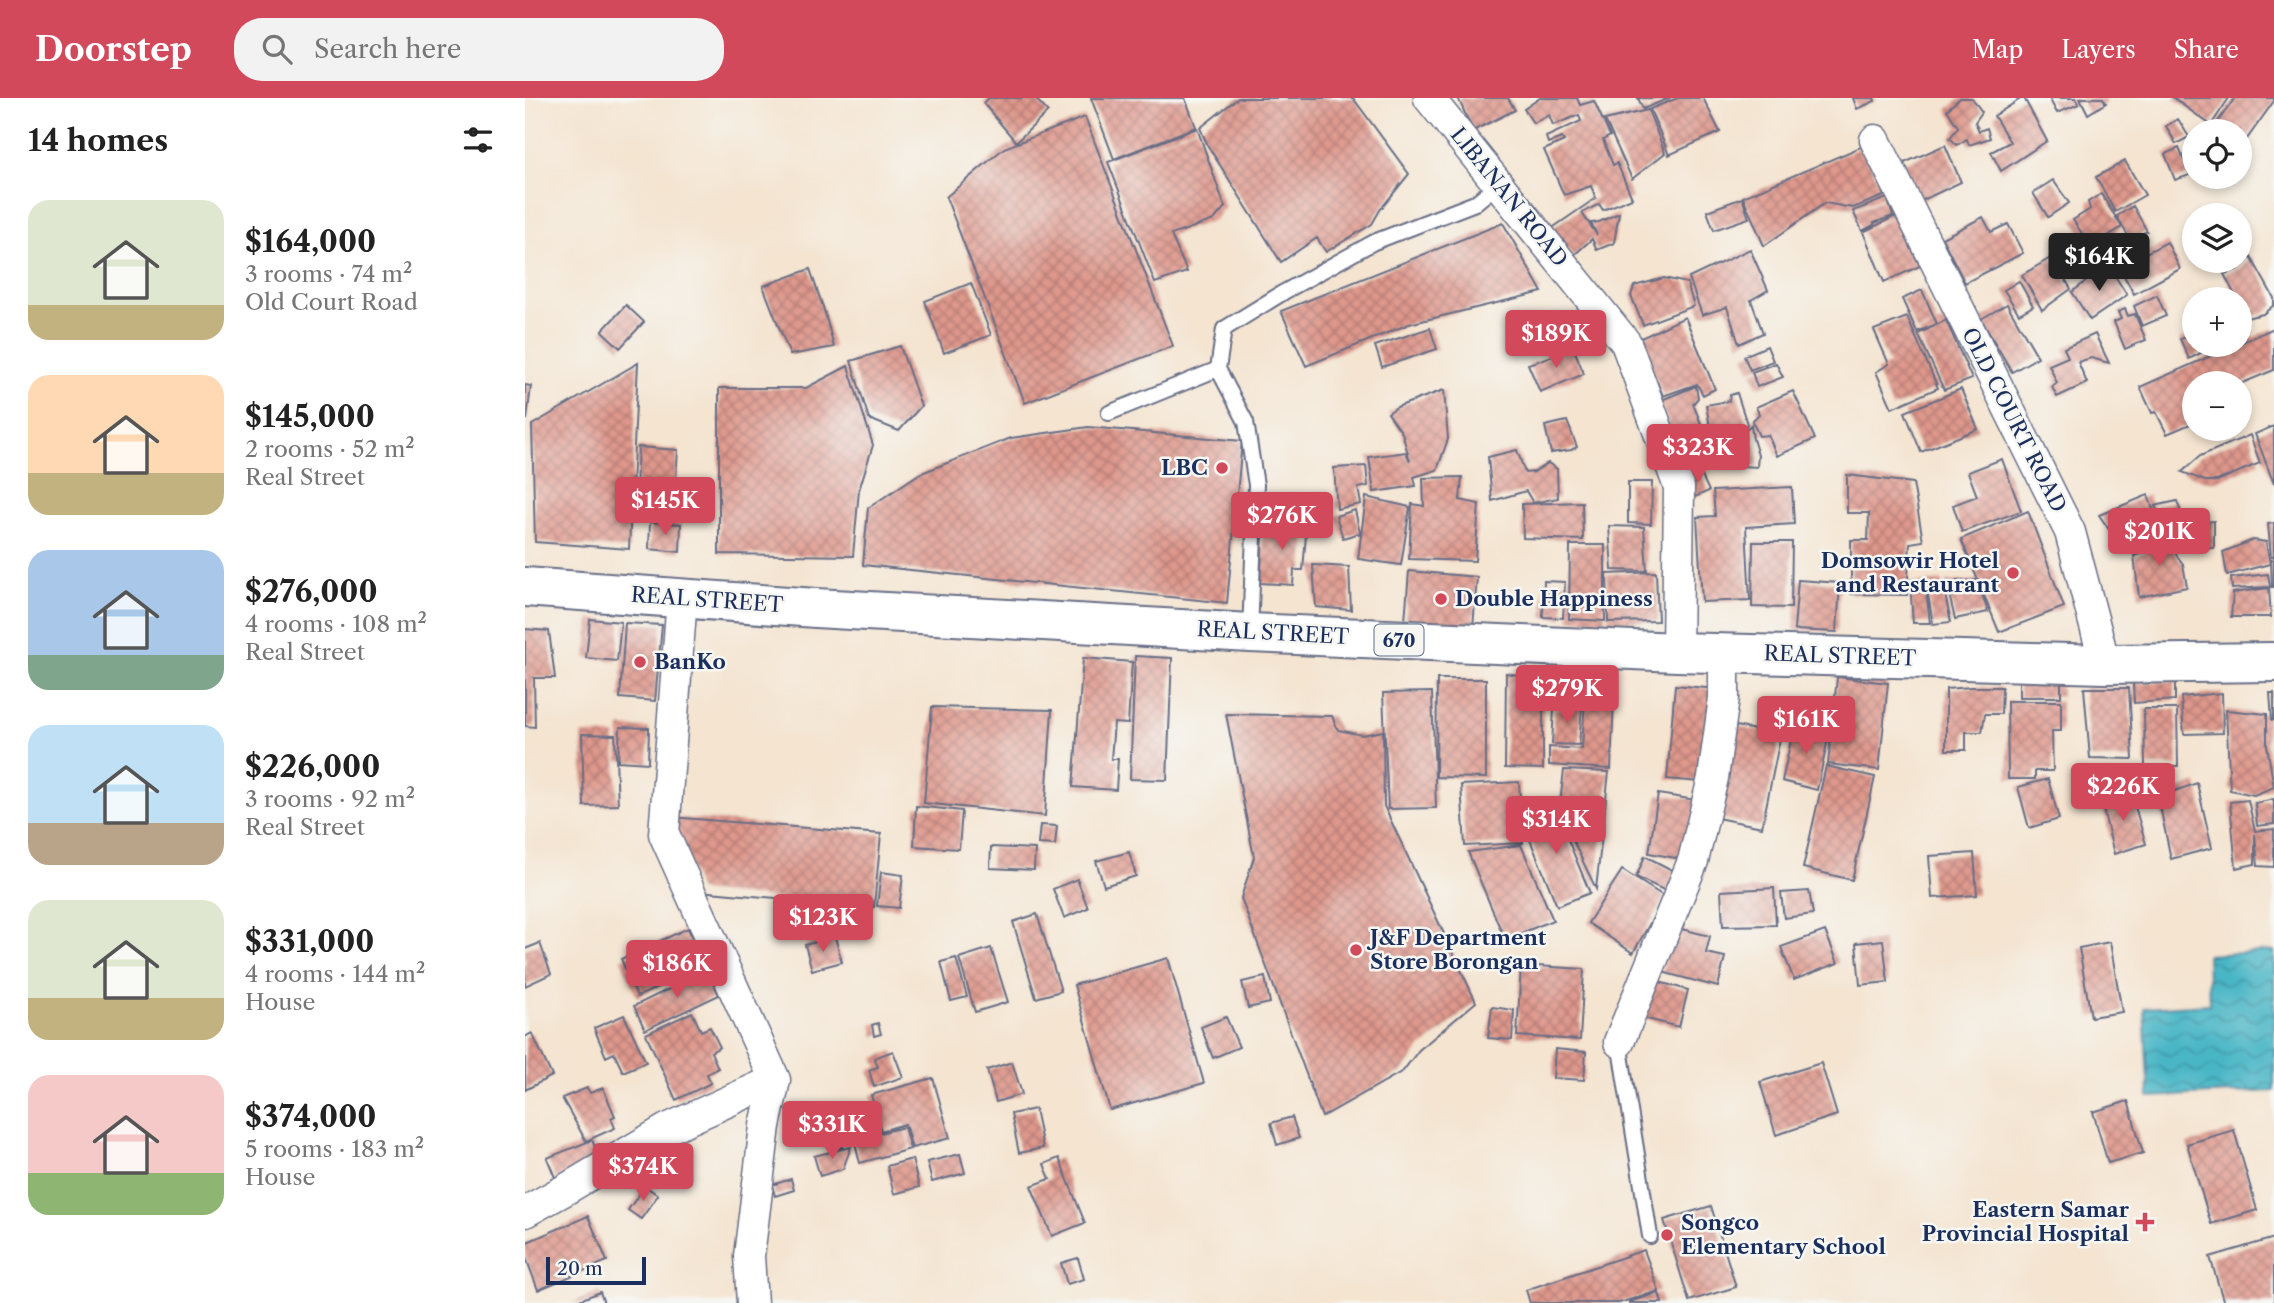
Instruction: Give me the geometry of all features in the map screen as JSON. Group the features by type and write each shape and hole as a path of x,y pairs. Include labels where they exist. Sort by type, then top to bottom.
{"main road":[{"name":"REAL STREET","path":"525,587 1250,633 1677,652 2105,664 2274,663"}],"street":[{"name":"LIBANAN ROAD","path":"1429,98 1626,343 1679,487 1677,652"},
{"name":"OLD COURT ROAD","path":"1875,140 2070,532 2105,664"},
{"path":"682,598 664,834 775,1080 765,1126 749,1256 752,1303"},
{"path":"1619,1042 1693,861 1713,778 1724,698 1724,652"},
{"path":"525,1212 667,1129 775,1080"}],"lane":[{"path":"1250,633 1256,485 1246,422 1218,369 1224,329 1374,242 1475,202 1498,184"},
{"path":"1109,413 1218,369"},
{"path":"1619,1042 1650,1236"}],"water":[{"path":"2274,951 2274,1091 2149,1097 2144,1008 2209,1004 2207,955"}],"building":[{"path":"989,98 1035,98 1048,112 1016,142 983,103"},
{"path":"1091,98 1185,98 1196,127 1114,159"},
{"path":"1238,98 1353,98 1409,174 1372,224 1326,252 1317,238 1281,262 1208,146 1200,128"},
{"path":"1458,98 1508,98 1515,110 1473,131"},
{"path":"1540,98 1577,98 1580,105 1594,101 1610,136 1603,140 1613,165 1617,163 1632,198 1603,210 1599,204 1582,213 1597,235 1591,223 1619,213 1614,243 1597,250 1592,239 1573,256 1551,229 1596,198 1591,186 1564,195 1544,150 1564,141 1562,138 1548,143 1546,137 1581,121 1579,115 1553,125 1549,115 1533,123 1524,109"},
{"path":"1638,98 1670,98 1643,109"},
{"path":"1678,98 1703,98 1720,132 1669,155 1650,109"},
{"path":"1853,98 1874,98 1875,101 1857,109"},
{"path":"1960,98 1972,98 1982,112 1975,122 1979,131 1987,128 1990,138 1969,145 1967,139 1957,145 1950,138 1958,127 1947,110"},
{"path":"2022,98 2047,141 2001,171 1991,152 2010,142 1994,116"},
{"path":"2049,98 2076,98 2079,104 2057,113"},
{"path":"2080,98 2103,98 2106,103 2088,114"},
{"path":"2173,98 2229,98 2215,119 2203,119"},
{"path":"2235,98 2274,98 2252,132 2252,119 2220,119"},
{"path":"1648,110 1665,153 1632,179 1605,120"},
{"path":"1085,117 1173,346 1025,403 946,197 1004,148"},
{"path":"2178,119 2182,126 2182,141 2176,144 2166,126"},
{"path":"1197,128 1225,207 1214,220 1171,235 1187,272 1155,283 1108,162"},
{"path":"1945,145 1961,182 1921,201 1904,163"},
{"path":"1863,146 1884,196 1853,208 1825,203 1764,246 1743,197"},
{"path":"2179,148 2182,155 2182,178 2175,180 2165,154"},
{"path":"2125,161 2145,195 2115,212 2096,177"},
{"path":"2053,180 2069,203 2048,217 2033,193"},
{"path":"2101,194 2122,227 2091,247 2073,220 2090,209 2088,202"},
{"path":"1742,198 1749,218 1714,230 1707,211"},
{"path":"1887,198 1893,216 1862,231 1853,211"},
{"path":"2133,206 2147,231 2130,240 2117,216"},
{"path":"1896,216 1920,266 1884,282 1863,232"},
{"path":"1983,217 1991,232 2008,224 2023,253 1965,283 1942,238"},
{"path":"1503,223 1542,292 1409,324 1306,366 1281,311"},
{"path":"2167,242 2180,269 2134,294 2119,267"},
{"path":"1750,249 1768,290 1751,300 1763,333 1739,344 1727,307 1702,315 1689,278"},
{"path":"2052,257 2071,289 2042,310 2022,275"},
{"path":"2252,259 2274,298 2274,305 2263,314 2252,317 2252,287 2231,287 2224,274 2252,273"},
{"path":"2108,265 2127,295 2090,320 2072,292"},
{"path":"810,269 834,347 790,355 763,286"},
{"path":"1664,278 1687,283 1694,306 1643,325 1631,296 1634,286"},
{"path":"2019,281 2033,306 2019,314 2004,290"},
{"path":"971,283 991,335 944,353 925,301"},
{"path":"1922,290 1937,324 1917,332 1902,299"},
{"path":"2157,295 2166,316 2142,326 2134,306"},
{"path":"2007,304 2038,357 2012,372 1981,319"},
{"path":"626,305 644,322 620,348 602,331"},
{"path":"2125,309 2128,316 2135,314 2146,340 2125,349 2114,322 2121,319 2118,312"},
{"path":"1685,317 1715,389 1703,395 1697,384 1663,396 1639,339"},
{"path":"1907,317 1938,388 1892,408 1876,372 1889,364 1874,330"},
{"path":"1946,320 1972,379 1944,390 1918,334"},
{"path":"1430,328 1437,349 1382,367 1375,346"},
{"path":"2274,328 2274,370 2252,379 2252,371 2182,371 2182,428 2167,434 2156,412 2152,413 2140,387 2208,357 2252,357 2252,338"},
{"path":"2095,334 2109,363 2091,358 2078,362 2087,383 2057,397 2052,387 2057,383 2049,365 2068,357 2064,348"},
{"path":"900,346 921,406 899,431 869,419 851,361"},
{"path":"1767,346 1773,361 1750,370 1744,356"},
{"path":"1574,349 1584,374 1540,392 1528,364"},
{"path":"638,363 629,549 535,542 532,425"},
{"path":"1776,363 1783,377 1757,387 1752,372"},
{"path":"848,366 873,445 859,490 853,556 719,554 719,388 806,388"},
{"path":"525,385 531,386 527,419 525,419"},
{"path":"1696,386 1698,398 1693,404 1707,438 1688,446 1706,441 1711,459 1686,466 1659,401"},
{"path":"1961,389 1978,429 1921,452 1905,412"},
{"path":"1444,390 1448,439 1437,470 1414,477 1416,486 1374,492 1369,457 1406,452 1410,461 1402,433 1388,413 1397,407"},
{"path":"1793,391 1815,439 1777,456 1768,435 1759,436 1752,421 1759,414 1756,407"},
{"path":"1737,393 1747,424 1739,435 1751,425 1758,455 1757,467 1726,465 1718,440 1723,437 1712,439 1706,405 1729,401 1730,395"},
{"path":"1567,421 1577,447 1551,453 1545,426"},
{"path":"2274,426 2274,484 2255,434"},
{"path":"1088,427 1242,441 1227,603 863,565 868,508 919,474 1011,438"},
{"path":"2236,441 2252,441 2260,463 2217,481 2205,481 2182,472 2200,456"},
{"path":"638,447 678,450 674,510 661,507 659,515 635,510"},
{"path":"1517,450 1525,473 1534,472 1548,463 1557,469 1558,498 1533,503 1526,491 1492,501 1488,457"},
{"path":"2002,459 2021,511 1962,532 1953,505 1977,496 1968,472"},
{"path":"1366,466 1368,486 1358,488 1361,504 1337,509 1334,468"},
{"path":"1700,472 1709,491 1695,497 1687,477"},
{"path":"1847,475 1913,483 1923,541 1910,543 1907,595 1851,594 1851,540 1868,540 1869,513 1847,513"},
{"path":"1462,477 1460,500 1479,504 1475,561 1409,559 1412,504 1424,506 1423,478"},
{"path":"1628,482 1652,482 1651,524 1628,523"},
{"path":"1792,487 1794,524 1746,527 1750,600 1702,602 1697,517 1715,516 1713,491"},
{"path":"2148,495 2155,515 2121,531 2110,531 2099,515"},
{"path":"1366,497 1410,507 1401,565 1358,559"},
{"path":"2177,501 2184,521 2165,528 2155,506"},
{"path":"1582,502 1583,540 1523,538 1522,504"},
{"path":"1355,510 1360,533 1343,538 1336,516"},
{"name":"Domsowir Hotel and Restaurant","path":"2028,511 2064,607 1999,632 1961,539"},
{"path":"1264,521 1307,524 1303,570 1294,570 1293,585 1260,583"},
{"path":"2214,521 2214,548 2182,547 2180,524"},
{"path":"650,522 681,524 680,552 649,549"},
{"path":"2274,523 2274,557 2271,557 2268,524"},
{"path":"1609,526 1644,527 1647,571 1612,570"},
{"path":"2170,536 2183,564 2187,587 2139,597 2134,556 2149,551 2145,537"},
{"path":"2253,540 2266,542 2270,564 2227,575 2223,552"},
{"path":"1753,542 1792,542 1791,608 1752,607"},
{"path":"1570,545 1605,545 1605,621 1569,619"},
{"path":"2271,560 2274,560 2274,587 2272,587"},
{"path":"1313,565 1349,567 1351,610 1316,607"},
{"name":"Double Happiness","path":"1409,571 1477,577 1473,628 1405,621"},
{"path":"1656,572 1658,621 1608,622 1607,574"},
{"path":"2268,574 2270,587 2232,589 2231,578"},
{"path":"1798,580 1840,583 1837,632 1794,630"},
{"path":"1977,580 1988,612 1955,619 1946,582"},
{"path":"1544,581 1565,582 1563,618 1543,617"},
{"path":"1942,581 1951,622 1933,624 1926,583"},
{"path":"1910,583 1925,583 1930,623 1913,623"},
{"path":"2269,588 2271,617 2231,617 2233,593"},
{"path":"590,619 621,622 617,661 586,658"},
{"name":"BanKo","path":"625,623 662,625 655,701 620,698"},
{"path":"525,629 549,631 555,678 534,678 535,727 525,726"},
{"path":"1135,656 1172,658 1167,780 1130,779"},
{"path":"1083,658 1132,662 1128,724 1114,723 1111,759 1118,759 1116,790 1073,787"},
{"path":"1506,673 1543,679 1543,769 1505,768"},
{"path":"1837,677 1888,683 1879,770 1828,764"},
{"path":"2019,677 2061,677 2061,697 2019,697"},
{"path":"1437,679 1486,679 1486,778 1436,777"},
{"path":"2175,681 2175,700 2134,703 2133,683"},
{"path":"1675,685 1716,689 1713,733 1704,732 1700,782 1667,779"},
{"path":"2002,687 2001,714 1985,714 1982,732 1966,732 1966,750 1946,750 1946,689"},
{"path":"2084,688 2129,688 2133,759 2090,758"},
{"path":"1432,692 1436,808 1388,809 1383,693"},
{"path":"2222,693 2223,733 2184,734 2181,697"},
{"path":"2270,693 2274,693 2274,720 2272,720"},
{"path":"1585,698 1614,698 1611,769 1549,765 1549,747 1582,749"},
{"path":"2007,701 2061,701 2061,731 2052,731 2053,771 2035,771 2035,779 2008,779"},
{"path":"1559,703 1582,705 1579,745 1552,744 1554,709 1559,710"},
{"path":"932,707 1052,710 1045,816 924,803"},
{"path":"2144,709 2177,709 2178,766 2145,766"},
{"path":"1765,710 1785,714 1762,827 1717,818 1736,726 1760,731"},
{"path":"2226,710 2267,714 2267,746 2274,787 2254,795 2230,790"},
{"name":"J&F Department Store Borongan","path":"1226,714 1332,716 1338,730 1362,735 1383,731 1384,806 1476,1002 1419,1050 1403,1071 1322,1117 1241,898 1254,857"},
{"path":"1795,722 1830,730 1817,790 1782,781"},
{"path":"620,727 649,728 648,763 618,761"},
{"path":"582,734 615,735 618,805 584,806"},
{"path":"1826,766 1875,777 1852,880 1803,868"},
{"path":"1564,770 1609,772 1596,889 1559,811"},
{"path":"2048,779 2059,819 2029,828 2018,787"},
{"path":"1519,782 1523,843 1465,846 1461,785"},
{"path":"2197,783 2212,848 2171,859 2158,797"},
{"path":"2131,793 2146,844 2114,854 2101,801"},
{"path":"1658,794 1696,800 1686,860 1649,853"},
{"path":"2274,799 2274,824 2257,826 2255,803"},
{"path":"2248,800 2255,831 2274,829 2274,867 2258,866 2255,834 2255,864 2236,868 2230,802"},
{"path":"916,806 962,811 959,849 914,846"},
{"path":"1554,806 1590,893 1557,906 1522,820"},
{"path":"671,817 881,834 874,907 699,891"},
{"path":"1040,825 1057,826 1055,845 1038,844"},
{"path":"1521,845 1553,920 1505,940 1468,852"},
{"path":"991,847 1035,849 1034,870 990,868"},
{"path":"1129,852 1136,876 1104,886 1096,861"},
{"path":"1974,853 1977,895 1932,898 1929,856"},
{"path":"1645,856 1676,872 1668,892 1636,877"},
{"path":"1622,870 1665,897 1633,953 1588,923"},
{"path":"881,872 903,875 899,908 877,906"},
{"path":"1077,879 1088,908 1064,918 1053,889"},
{"path":"1774,888 1776,925 1723,926 1721,891"},
{"path":"1809,891 1813,914 1784,918 1781,893"},
{"path":"1037,914 1061,991 1036,998 1013,922"},
{"path":"1673,927 1710,936 1706,953 1725,957 1718,987 1662,972"},
{"path":"688,928 705,966 637,997 621,959"},
{"path":"1825,931 1838,963 1794,980 1781,947"},
{"path":"835,937 842,962 812,970 805,945"},
{"path":"1883,940 1888,982 1860,985 1856,943"},
{"path":"2110,942 2122,1012 2091,1017 2079,948"},
{"path":"540,943 551,974 525,986 525,949"},
{"path":"991,948 1008,1002 975,1012 959,958"},
{"path":"956,958 967,997 951,1001 941,962"},
{"path":"1168,958 1204,1083 1110,1110 1074,985"},
{"path":"1521,965 1584,969 1580,1040 1517,1036"},
{"path":"708,970 719,995 645,1030 634,1006"},
{"path":"1265,977 1270,1003 1248,1008 1242,982"},
{"path":"1652,980 1688,990 1679,1027 1643,1018"},
{"path":"1492,1007 1514,1010 1512,1040 1488,1038"},
{"path":"692,1012 701,1031 710,1027 720,1047 711,1052 718,1068 707,1074 711,1083 676,1100 646,1034"},
{"path":"624,1015 646,1062 623,1072 614,1053 606,1057 594,1028"},
{"path":"1226,1017 1239,1047 1213,1058 1201,1027"},
{"path":"878,1023 881,1034 874,1036 872,1025"},
{"path":"532,1033 552,1076 525,1090 525,1037"},
{"path":"1555,1049 1586,1052 1584,1080 1553,1078"},
{"path":"893,1051 903,1077 874,1087 869,1070 878,1067 874,1058"},
{"path":"1012,1062 1022,1094 996,1102 987,1070"},
{"path":"1821,1063 1837,1115 1776,1135 1760,1082"},
{"path":"933,1078 950,1138 912,1148 905,1124 881,1131 871,1095"},
{"path":"587,1088 590,1093 603,1088 615,1116 611,1118 615,1128 586,1141 562,1098"},
{"path":"2128,1101 2143,1153 2108,1163 2093,1112"},
{"path":"1035,1109 1043,1148 1019,1153 1011,1114"},
{"path":"871,1114 876,1134 904,1127 910,1149 860,1163 849,1120"},
{"path":"1292,1117 1299,1138 1277,1145 1271,1123"},
{"path":"834,1125 843,1147 835,1150 826,1128"},
{"path":"2234,1130 2257,1210 2211,1224 2187,1144"},
{"path":"592,1140 601,1161 556,1180 547,1158"},
{"path":"851,1147 843,1169 820,1176 814,1156"},
{"path":"960,1154 965,1173 932,1182 927,1162"},
{"path":"1059,1158 1085,1223 1052,1236 1031,1186 1050,1179 1044,1164"},
{"path":"912,1159 919,1187 894,1194 887,1166"},
{"path":"791,1179 794,1190 775,1196 772,1185"},
{"path":"645,1186 658,1195 641,1219 628,1210"},
{"path":"1711,1206 1736,1287 1689,1301 1664,1220"},
{"path":"588,1216 607,1261 538,1290 525,1255 525,1243"},
{"path":"2274,1238 2274,1303 2224,1303 2210,1257"},
{"path":"1644,1250 1659,1291 1619,1303 1530,1303 1526,1290"},
{"path":"1078,1258 1084,1279 1067,1284 1061,1263"},
{"path":"600,1292 604,1303 572,1303"},
{"path":"1659,1293 1662,1303 1629,1303 1629,1302"}],"place":[{"name":"LBC","path":"1222,468"},
{"name":"Domsowir Hotel and Restaurant","path":"2013,573"},
{"name":"Double Happiness","path":"1441,599"},
{"name":"BanKo","path":"640,662"},
{"name":"J&F Department Store Borongan","path":"1356,950"},
{"name":"Eastern Samar Provincial Hospital","path":"2145,1222"},
{"name":"Songco Elementary School","path":"1667,1235"}]}
